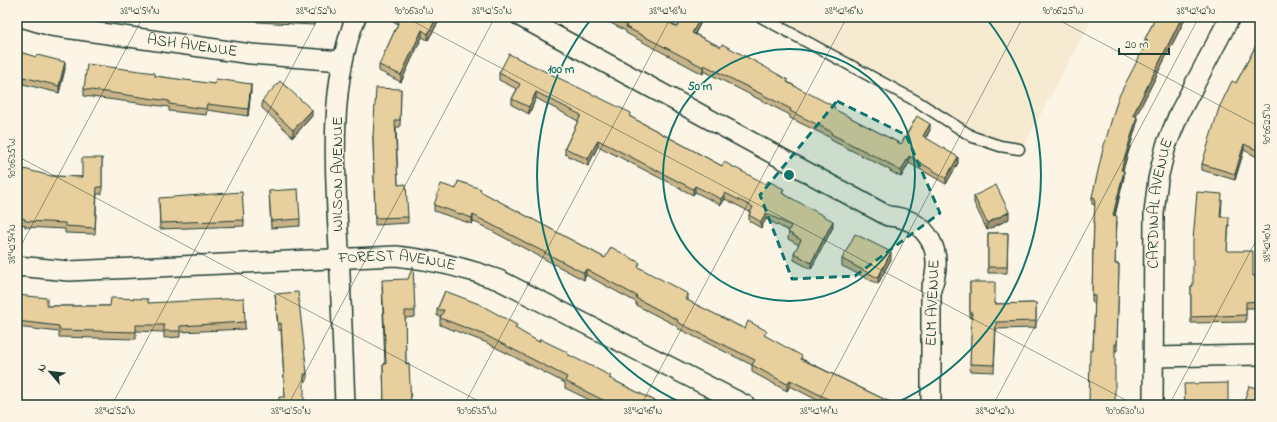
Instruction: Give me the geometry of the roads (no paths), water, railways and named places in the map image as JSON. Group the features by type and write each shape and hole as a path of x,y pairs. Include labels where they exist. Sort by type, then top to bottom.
{"street":[{"name":"ASH AVENUE","path":"21,17 51,26 251,54 342,62"},
{"name":"WILSON AVENUE","path":"345,405 336,177 337,122 342,62 356,17"},
{"name":"ELM AVENUE","path":"521,17 888,216 911,221 922,229 934,246 937,259 936,276 932,289 931,405"},
{"name":"CARDINAL AVENUE","path":"1153,405 1154,213 1158,179 1166,146 1179,114 1230,17"},
{"name":"FOREST AVENUE","path":"17,266 69,272 396,256 433,260 469,269 499,280 745,405"},
{"path":"1154,357 1260,355"}],"lane":[{"path":"761,17 918,102 974,138 1000,146 1019,149"}]}
